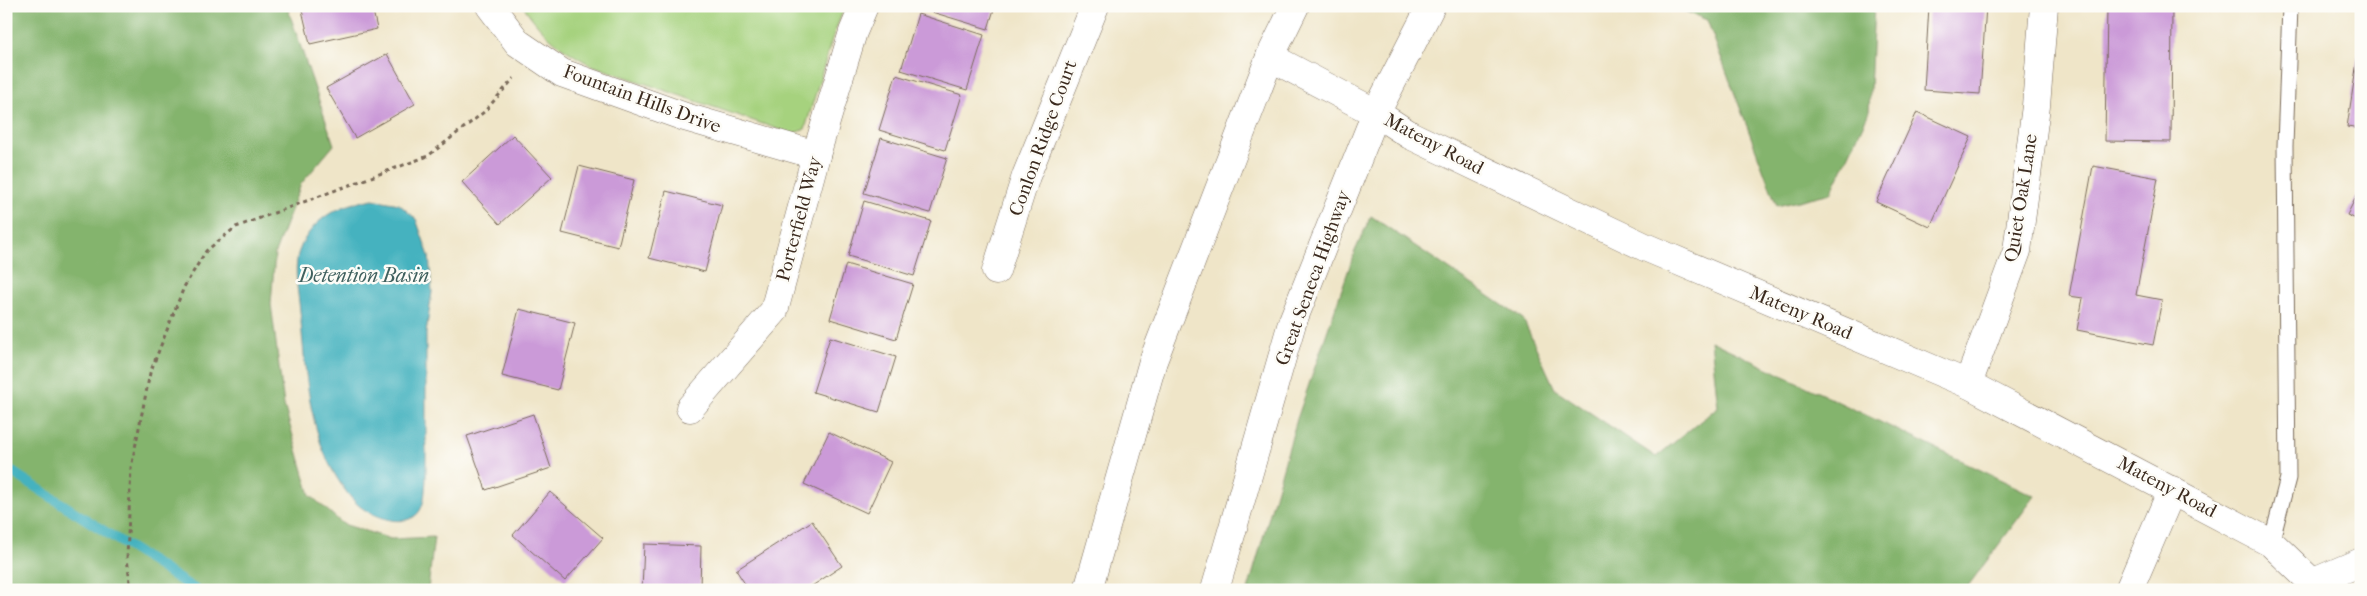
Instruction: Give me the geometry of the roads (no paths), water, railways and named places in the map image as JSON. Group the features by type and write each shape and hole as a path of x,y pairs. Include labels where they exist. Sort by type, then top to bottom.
{"street":[{"name":"Fountain Hills Drive","path":"490,6 518,43 562,73 685,117 816,156"},
{"name":"Porterfield Way","path":"690,408 774,311 816,156 853,32 864,6"},
{"name":"Conlon Ridge Court","path":"996,271 1026,176 1095,6"},
{"path":"1088,590 1153,361 1270,57 1296,6"},
{"name":"Great Seneca Highway","path":"1215,590 1292,323 1376,113 1431,6"},
{"name":"Quiet Oak Lane","path":"1968,384 2017,251 2036,106 2044,6"},
{"name":"Mateny Road","path":"1270,57 1376,113 1410,135 1645,247 1968,384 2172,490 2271,544 2317,586"},
{"path":"2129,590 2172,490"},
{"path":"2317,586 2361,562"}],"lane":[{"path":"2271,544 2288,478 2286,146 2290,6"}],"water":[{"name":"Detention Basin","path":"373,199 399,204 416,219 429,256 432,292 426,333 425,492 419,512 413,518 395,521 376,516 354,501 338,480 329,463 319,438 311,407 297,289 296,268 298,254 312,228 335,210"}],"waterway":[{"path":"6,468 196,590"}]}
